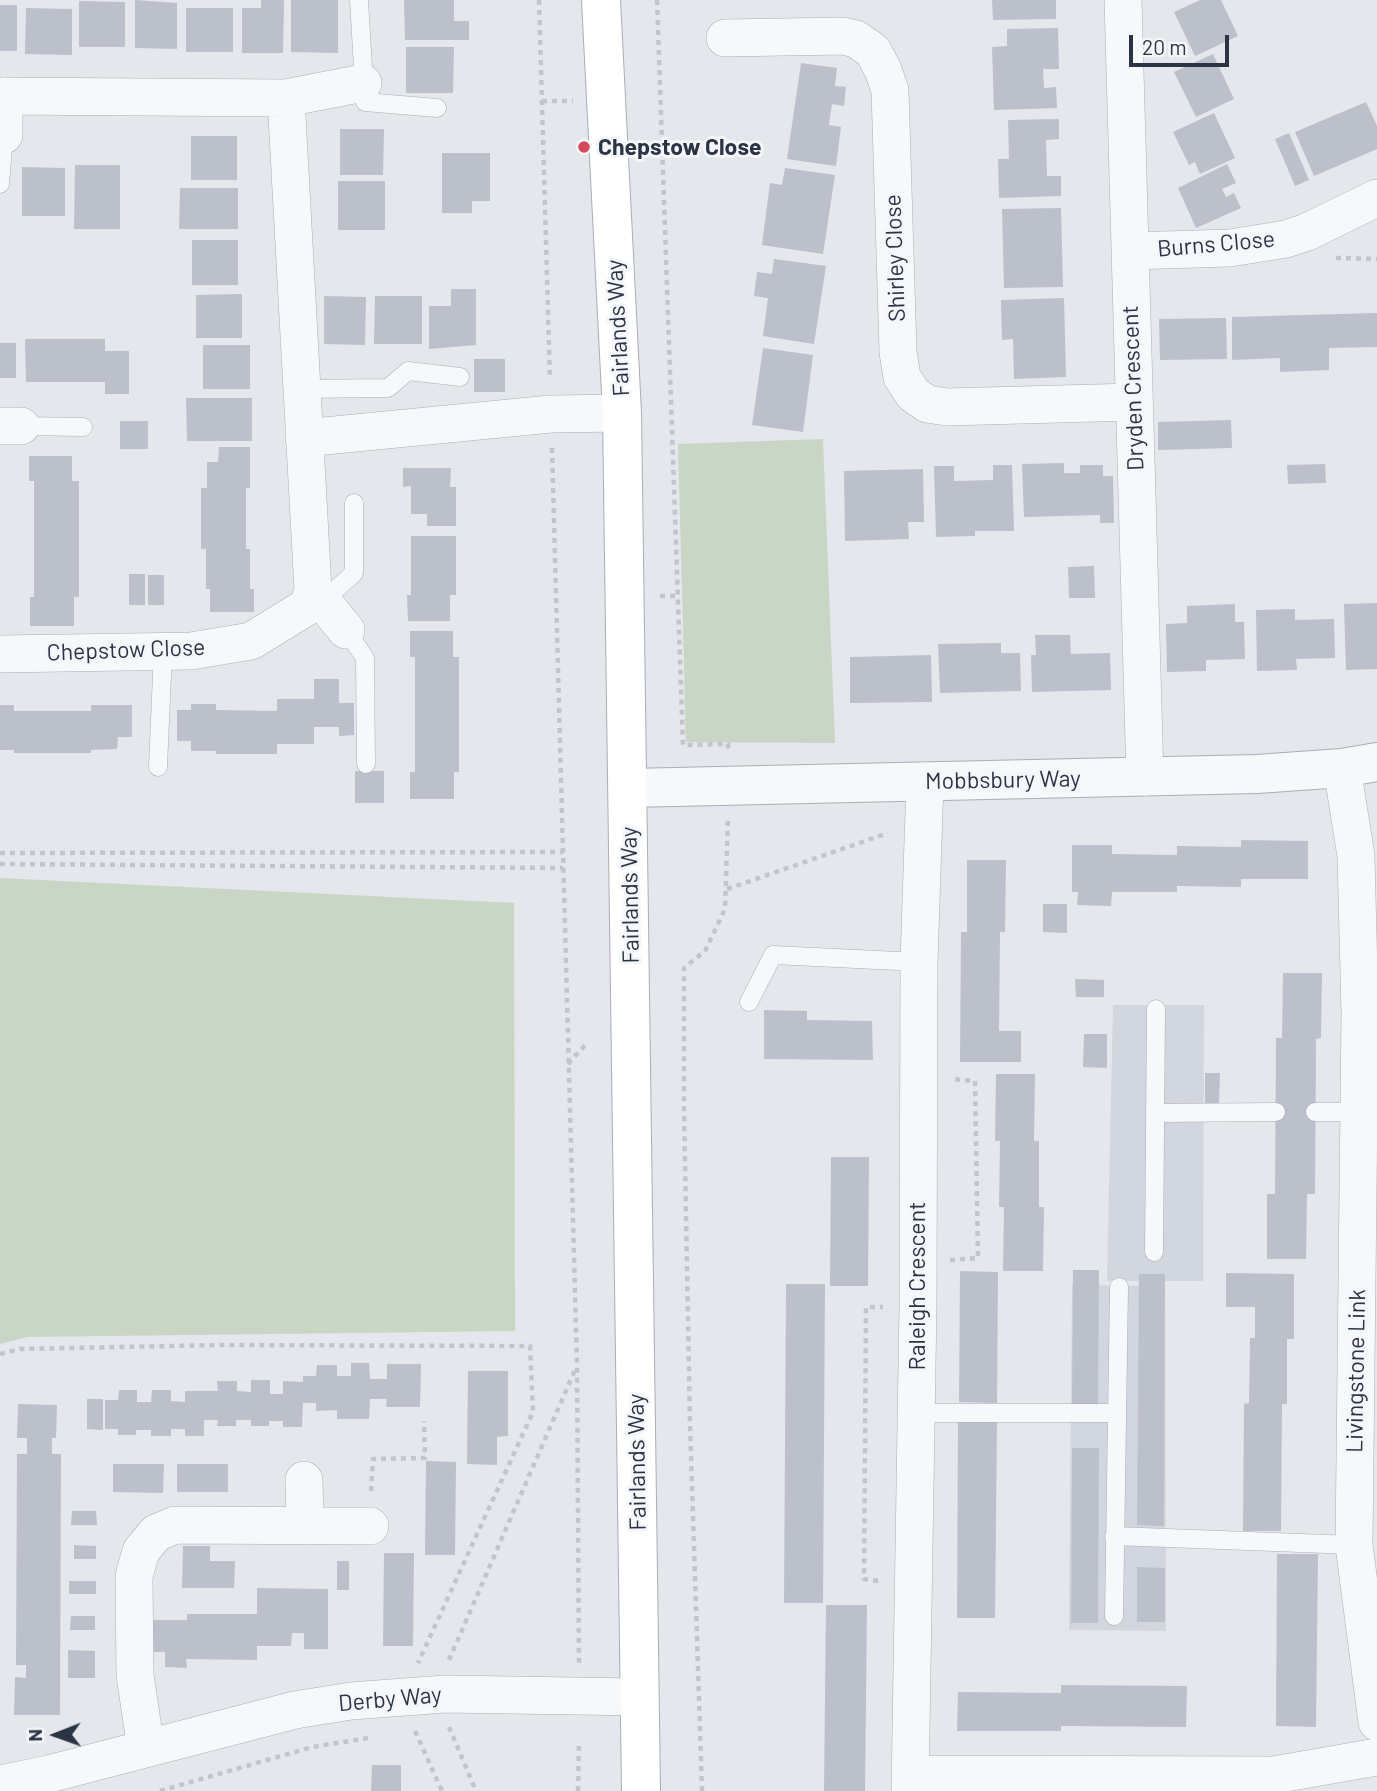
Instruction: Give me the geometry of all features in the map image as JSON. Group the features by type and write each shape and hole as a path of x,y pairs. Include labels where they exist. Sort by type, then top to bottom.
{"main road":[{"name":"Fairlands Way","path":"601,0 622,413 641,1791"}],"street":[{"name":"Dryden Crescent","path":"1123,0 1146,777"},
{"name":"Shirley Close","path":"725,38 843,36 856,39 873,51 890,90 898,352 902,377 913,394 927,404 947,407 1133,402"},
{"path":"4,135 2,96 286,98 363,83"},
{"path":"286,98 300,389 318,595 346,630"},
{"name":"Burns Close","path":"1130,251 1230,248 1286,239 1307,232 1377,198"},
{"path":"304,438 551,414 622,413"},
{"name":"Chepstow Close","path":"0,654 191,651 251,641 308,606 318,595"},
{"name":"Mobbsbury Way","path":"629,788 1256,774 1360,765"},
{"name":"Livingstone Link","path":"1360,765 1350,808 1369,1013 1360,1112 1366,1397 1354,1545 1377,1722"},
{"name":"Raleigh Crescent","path":"910,1783 918,1305 919,962 925,781"},
{"path":"304,1480 305,1526"},
{"path":"146,1749 135,1675 134,1576 141,1551 156,1533 175,1525 370,1526"},
{"name":"Derby Way","path":"0,1784 49,1783 146,1749 295,1710 351,1701 432,1715 640,1697"},
{"path":"910,1783 1274,1775 1377,1758"}],"lane":[{"path":"359,0 365,102 437,108"},
{"path":"0,184 4,135"},
{"path":"300,389 388,388 408,371 460,377"},
{"path":"10,426 83,426"},
{"path":"318,595 354,573 354,503"},
{"path":"346,630 365,658 366,764"},
{"path":"158,767 163,651"},
{"path":"749,1002 773,955 919,962"},
{"path":"1154,1252 1156,1009"},
{"path":"1157,1114 1276,1112"},
{"path":"1315,1112 1360,1112"},
{"path":"1114,1616 1119,1287"},
{"path":"916,1413 1116,1413"},
{"path":"1114,1536 1354,1545"}],"path":[{"path":"657,0 683,745 728,744 725,909 705,951 684,968 690,1424 702,1791"},
{"path":"727,889 924,821"},
{"path":"0,853 563,852 577,1366 579,1675"},
{"path":"0,864 563,868"},
{"path":"567,1065 587,1043"},
{"path":"918,1263 978,1258 975,1081 919,1076"},
{"path":"914,1584 864,1579 866,1307 918,1305"},
{"path":"0,1354 20,1349 207,1345 530,1346 533,1412 418,1660 432,1715 442,1791"},
{"path":"426,1729 448,1663 577,1366"},
{"path":"370,1526 373,1459 425,1458 424,1421"},
{"path":"402,1732 432,1715"},
{"path":"432,1715 476,1791"},
{"path":"160,1791 312,1747 376,1736"},
{"path":"578,1791 579,1741"}],"shaded area":[{"path":"1113,1005 1204,1005 1203,1281 1107,1281"},
{"path":"1072,1285 1165,1286 1166,1631 1069,1630"}],"green space":[{"path":"823,439 835,743 686,742 678,444"},
{"path":"0,878 514,903 515,1331 27,1337 0,1344"}],"building":[{"path":"135,0 177,3 177,49 135,48"},
{"path":"261,0 284,0 283,53 242,53 242,8 261,8"},
{"path":"291,0 338,0 338,53 291,52"},
{"path":"404,0 454,0 454,21 469,21 469,40 405,40"},
{"path":"992,0 1056,0 1056,19 993,20"},
{"path":"1200,0 1221,0 1238,36 1195,56 1174,12"},
{"path":"79,1 125,2 125,47 79,47"},
{"path":"0,5 17,5 17,51 0,51"},
{"path":"26,8 72,9 72,55 25,54"},
{"path":"186,8 233,8 233,52 186,52"},
{"path":"1058,28 1059,69 1043,69 1044,88 1056,87 1057,108 994,110 992,47 1007,46 1007,29"},
{"path":"406,47 454,47 453,93 406,93"},
{"path":"1213,54 1234,99 1196,117 1174,72"},
{"path":"801,63 837,68 835,86 846,87 844,106 832,104 829,125 841,127 836,166 787,159"},
{"path":"1366,102 1377,126 1377,149 1314,176 1295,132"},
{"path":"1214,113 1235,158 1200,174 1195,162 1189,165 1173,132"},
{"path":"1059,119 1059,139 1046,140 1047,176 1061,176 1061,196 999,198 998,159 1009,159 1008,120"},
{"path":"340,129 384,129 383,175 340,175"},
{"path":"1289,133 1309,180 1295,186 1275,139"},
{"path":"191,136 237,136 237,180 191,180"},
{"path":"442,153 490,153 490,201 472,201 472,213 442,213"},
{"path":"1227,164 1236,183 1222,189 1226,197 1234,193 1241,208 1196,228 1178,188"},
{"path":"75,165 120,165 120,229 74,229"},
{"path":"22,167 65,168 65,216 22,216"},
{"path":"785,168 835,175 823,254 762,245 770,183 782,185"},
{"path":"338,181 385,181 385,230 338,230"},
{"path":"180,188 238,188 238,229 179,229"},
{"path":"1061,208 1063,287 1004,288 1002,209"},
{"path":"192,240 238,240 238,285 192,285"},
{"path":"774,259 826,266 814,344 763,336 768,298 754,296 757,272 772,274"},
{"path":"451,289 476,289 476,345 429,349 429,306 451,306"},
{"path":"242,294 242,338 196,338 196,295"},
{"path":"324,296 366,297 365,345 324,344"},
{"path":"375,296 422,296 422,344 374,344"},
{"path":"1064,298 1066,377 1014,379 1013,339 1002,340 1001,300"},
{"path":"1377,313 1377,347 1329,348 1329,370 1280,372 1280,358 1232,360 1232,317"},
{"path":"1226,318 1227,359 1160,360 1159,319"},
{"path":"25,339 105,339 105,351 129,351 129,394 105,394 105,382 26,382"},
{"path":"0,343 16,343 16,378 0,378"},
{"path":"203,345 250,345 250,389 203,389"},
{"path":"763,348 813,355 803,432 752,425"},
{"path":"474,359 505,359 505,392 474,392"},
{"path":"186,398 252,398 252,441 187,441"},
{"path":"1231,420 1232,448 1158,450 1158,422"},
{"path":"120,421 148,421 148,449 120,449"},
{"path":"219,447 250,447 250,488 246,488 246,549 250,549 250,589 254,589 254,612 210,612 210,589 206,589 206,549 201,549 201,488 207,488 207,462 218,462"},
{"path":"29,456 72,456 72,481 79,481 79,597 74,597 74,626 30,626 30,597 34,597 34,481 29,481"},
{"path":"1064,463 1064,473 1080,473 1080,465 1103,465 1103,476 1113,476 1114,523 1100,523 1100,515 1024,517 1022,464"},
{"path":"1325,464 1326,483 1288,484 1287,465"},
{"path":"993,465 1012,465 1014,531 975,531 975,536 936,537 934,466 954,466 954,481 993,480"},
{"path":"403,468 451,468 450,487 456,487 456,526 427,526 427,514 411,514 411,486 403,487"},
{"path":"923,469 924,522 908,522 909,539 845,541 844,471"},
{"path":"411,536 456,536 456,595 450,595 450,621 408,621"},
{"path":"1094,566 1095,598 1069,598 1068,567"},
{"path":"129,574 145,574 145,605 129,605"},
{"path":"148,575 164,575 164,605 148,605"},
{"path":"1377,603 1377,669 1346,670 1344,604"},
{"path":"1235,604 1235,622 1244,622 1245,659 1206,660 1206,671 1167,672 1166,624 1187,623 1187,606"},
{"path":"1295,609 1295,620 1334,619 1335,658 1296,659 1297,670 1257,671 1256,610"},
{"path":"410,631 453,631 453,657 459,657 459,772 454,772 454,799 410,799 410,772 415,772 415,657 410,657"},
{"path":"1035,635 1070,635 1071,654 1110,653 1111,690 1032,692 1031,655 1036,655"},
{"path":"1001,643 1001,653 1020,653 1021,691 940,693 938,644"},
{"path":"931,655 932,702 850,703 850,657"},
{"path":"314,679 339,679 339,703 354,703 354,735 339,736 339,727 314,727 314,744 277,744 277,754 216,754 216,751 191,751 191,741 177,741 177,710 191,710 191,704 216,704 216,710 277,711 277,699 314,699"},
{"path":"0,705 14,705 14,711 91,711 91,705 132,705 132,737 118,737 117,749 91,750 91,753 14,753 14,750 0,750"},
{"path":"355,771 384,771 384,803 355,803"},
{"path":"1241,840 1308,841 1308,879 1241,879 1241,887 1177,886 1177,892 1112,892 1111,906 1077,905 1078,892 1072,892 1072,845 1112,845 1112,854 1177,855 1177,846 1241,847"},
{"path":"967,860 1006,860 1005,932 1000,932 999,1031 1021,1031 1021,1062 960,1062 961,932 967,932"},
{"path":"1043,904 1067,904 1067,933 1043,932"},
{"path":"1283,973 1322,973 1321,1038 1316,1039 1315,1194 1307,1194 1306,1259 1267,1259 1267,1194 1275,1194 1276,1038 1282,1038"},
{"path":"1075,979 1104,980 1104,997 1076,997"},
{"path":"764,1010 807,1011 807,1020 872,1021 873,1060 764,1059"},
{"path":"1084,1034 1107,1034 1107,1068 1083,1067"},
{"path":"1205,1073 1220,1073 1219,1103 1205,1103"},
{"path":"996,1074 1035,1074 1034,1141 1039,1141 1039,1207 1044,1207 1043,1271 1003,1271 1004,1207 999,1207 1000,1141 995,1141"},
{"path":"831,1157 869,1157 868,1286 830,1286"},
{"path":"1073,1270 1099,1270 1098,1405 1072,1404"},
{"path":"960,1271 998,1272 997,1403 959,1402"},
{"path":"1226,1273 1294,1274 1294,1339 1287,1339 1287,1404 1282,1404 1281,1531 1243,1531 1244,1404 1249,1403 1250,1338 1255,1338 1255,1307 1226,1307"},
{"path":"1139,1274 1165,1274 1164,1526 1137,1525"},
{"path":"786,1284 825,1284 823,1603 784,1603"},
{"path":"351,1363 369,1363 370,1379 387,1379 387,1364 421,1364 420,1407 386,1407 387,1399 370,1399 369,1419 337,1419 337,1410 316,1411 316,1403 303,1403 302,1427 283,1427 283,1421 269,1421 269,1426 251,1426 251,1420 236,1420 236,1426 217,1426 218,1420 204,1420 204,1436 185,1436 185,1429 171,1429 171,1436 151,1436 151,1430 136,1430 136,1435 118,1435 118,1429 105,1429 105,1400 118,1400 119,1390 137,1390 137,1402 151,1402 152,1390 171,1390 171,1401 185,1402 185,1391 218,1391 217,1381 237,1381 237,1391 251,1392 251,1380 270,1380 270,1394 283,1394 283,1381 303,1382 303,1376 316,1376 317,1365 337,1365 337,1376 351,1376"},
{"path":"468,1371 508,1371 508,1436 497,1437 497,1465 467,1464"},
{"path":"87,1399 103,1399 103,1430 87,1429"},
{"path":"18,1404 57,1405 56,1438 52,1438 52,1454 61,1454 60,1715 14,1715 15,1677 26,1678 26,1665 16,1665 17,1454 27,1454 27,1438 17,1438"},
{"path":"958,1422 997,1422 995,1618 957,1618"},
{"path":"1072,1448 1099,1448 1098,1623 1071,1623"},
{"path":"426,1461 456,1462 455,1555 425,1555"},
{"path":"113,1464 164,1464 163,1493 113,1492"},
{"path":"177,1464 228,1464 228,1492 177,1492"},
{"path":"72,1511 96,1511 97,1525 71,1525"},
{"path":"74,1545 96,1546 96,1559 74,1559"},
{"path":"183,1546 210,1546 210,1561 235,1561 234,1588 182,1588"},
{"path":"384,1553 414,1553 413,1646 383,1646"},
{"path":"1277,1554 1318,1554 1316,1727 1276,1726"},
{"path":"337,1561 349,1561 349,1590 337,1590"},
{"path":"1137,1567 1165,1568 1165,1622 1137,1622"},
{"path":"69,1581 96,1581 96,1594 69,1594"},
{"path":"257,1588 328,1589 328,1649 304,1649 304,1633 292,1633 291,1646 257,1646 257,1660 186,1659 187,1668 165,1667 165,1652 151,1652 151,1620 187,1620 187,1614 257,1614"},
{"path":"826,1605 867,1605 865,1791 824,1791"},
{"path":"71,1616 95,1616 95,1630 70,1630"},
{"path":"68,1650 95,1651 95,1678 68,1678"},
{"path":"1061,1685 1187,1686 1186,1727 1061,1726 1061,1731 957,1731 958,1692 1061,1693"},
{"path":"372,1765 401,1765 401,1791 371,1791"}],"place":[{"name":"Chepstow Close","path":"584,147"}]}
